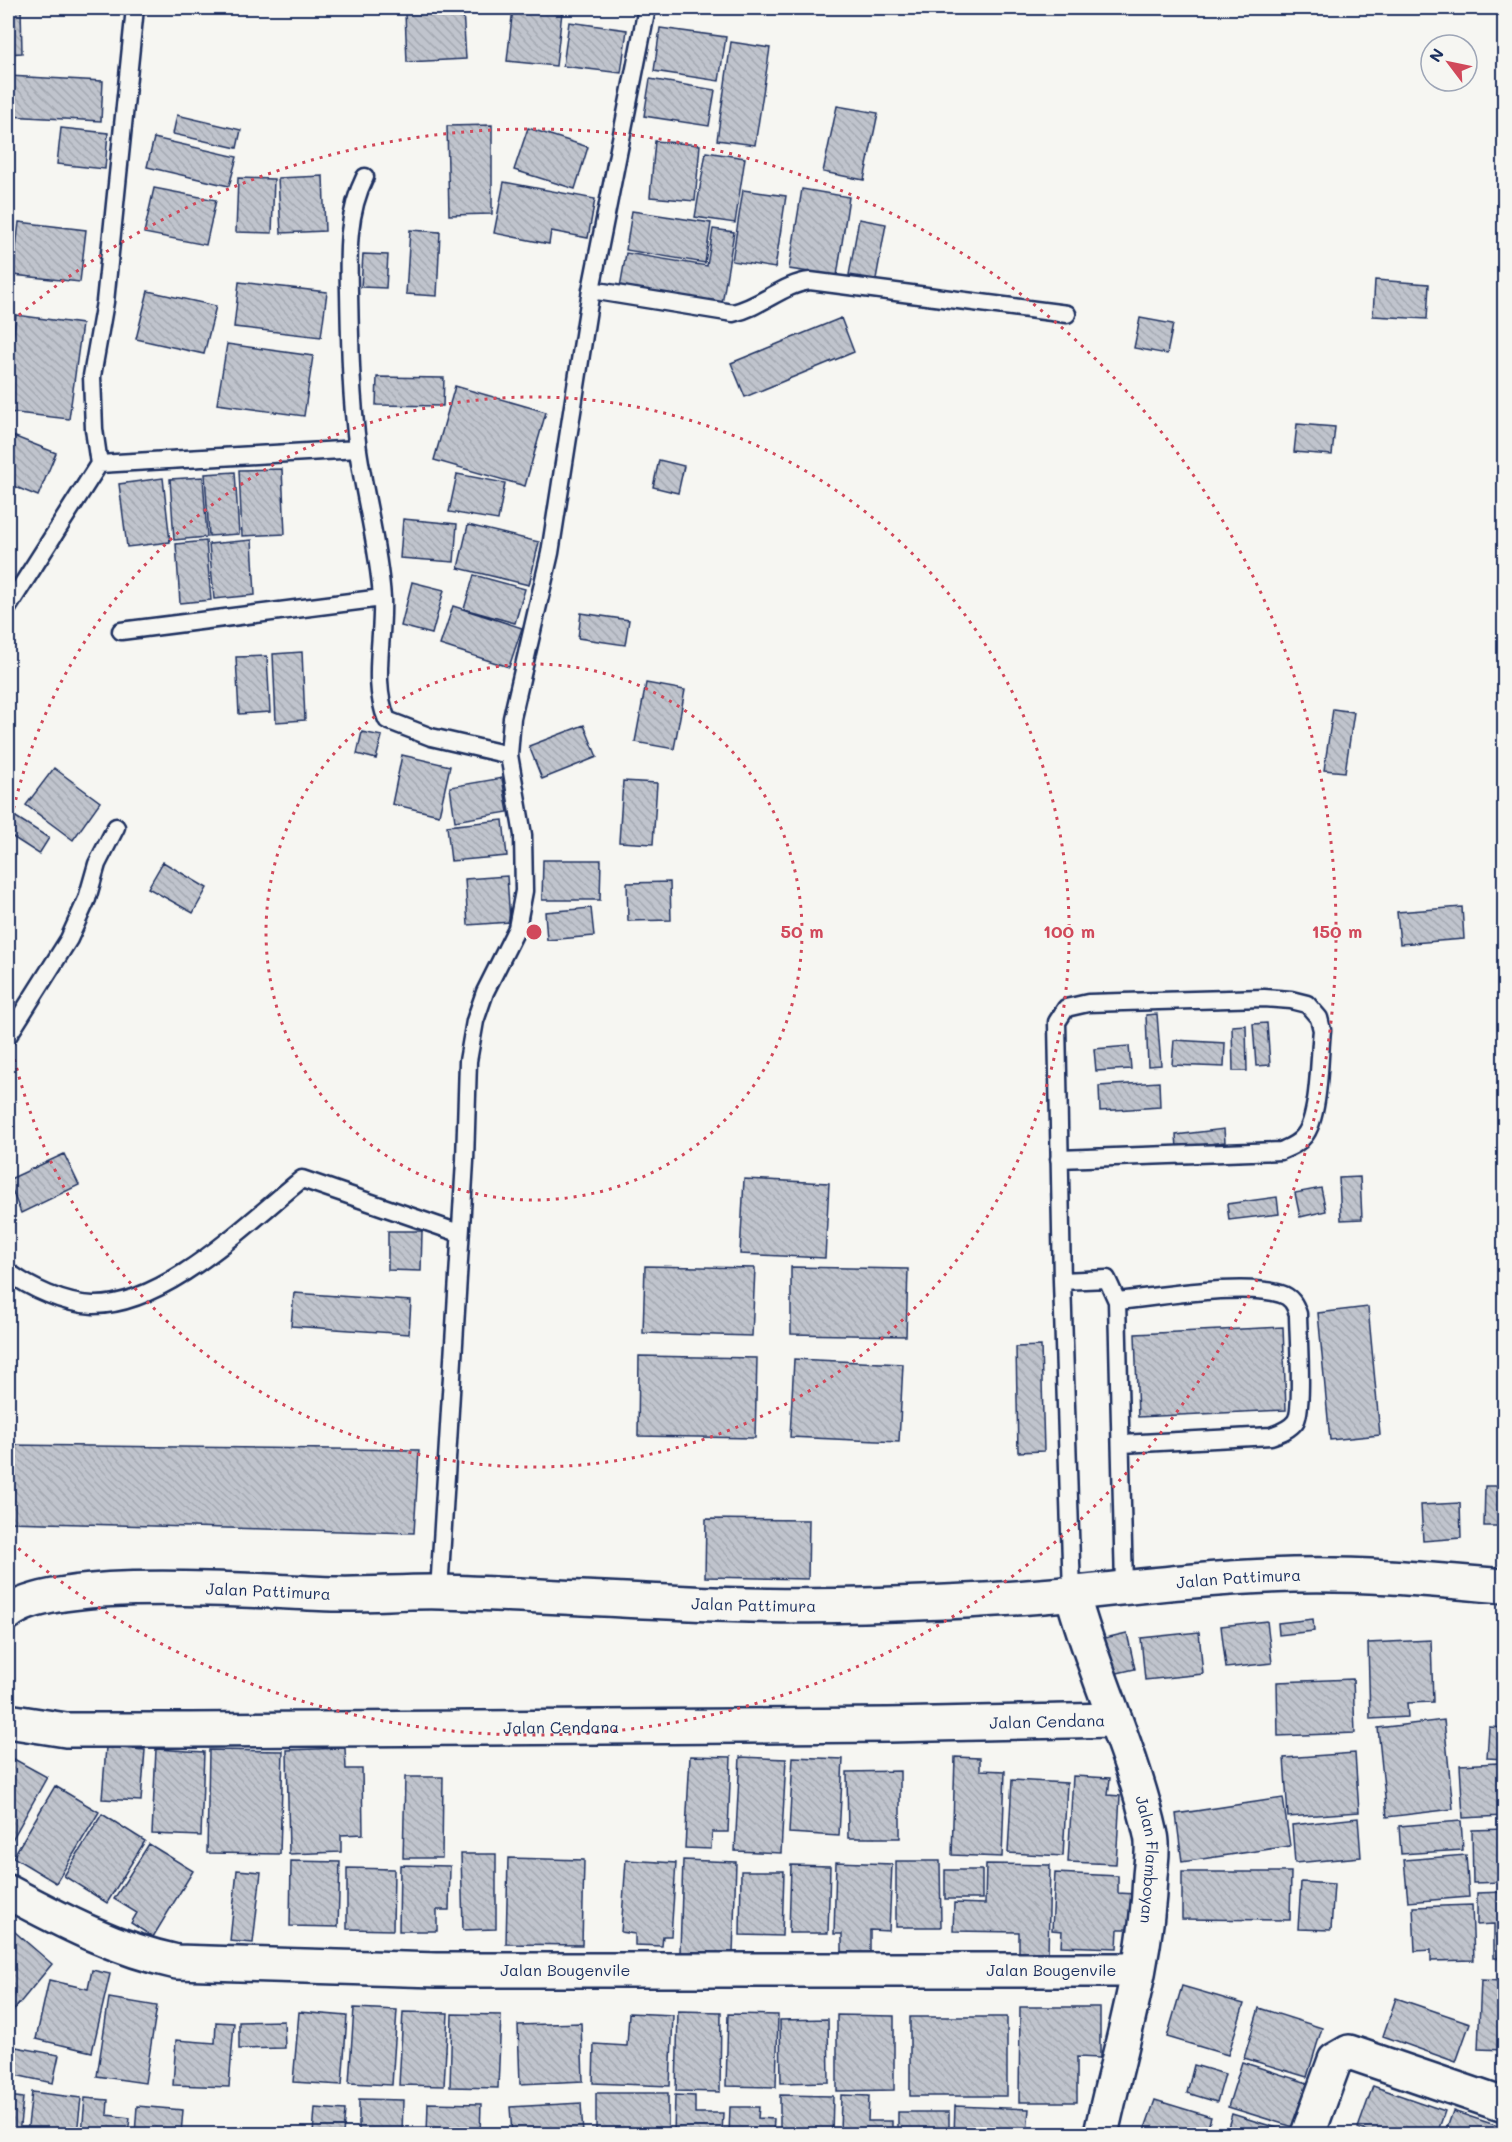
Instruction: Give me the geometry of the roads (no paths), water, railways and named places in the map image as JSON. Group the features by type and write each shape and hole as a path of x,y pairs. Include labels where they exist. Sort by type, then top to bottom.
{"street":[{"name":"Jalan Pattimura","path":"8,1613 15,1607 51,1596 155,1587 341,1594 439,1592 670,1603 863,1605 1072,1593 1124,1586 1293,1575 1357,1575 1504,1586"},
{"name":"Jalan Flamboyan","path":"1072,1593 1085,1643 1114,1719 1152,1837 1150,1898 1138,1970 1101,2134"},
{"name":"Jalan Cendana","path":"8,1721 24,1726 66,1730 190,1730 876,1725 1114,1719"},
{"name":"Jalan Bougenvile","path":"8,1892 76,1928 147,1955 198,1963 437,1970 1138,1970"},
{"path":"1308,2134 1335,2060 1348,2052 1504,2105"}],"lane":[{"path":"8,607 99,464 94,429 92,376 105,302 135,8"},
{"path":"439,1592 465,1161 468,1061 475,1021 485,992 517,928 524,891 523,836 509,755 512,718 550,553 591,290 646,8"},
{"path":"365,177 356,195 348,253 350,358 358,449 382,598 380,688 387,720 405,729 431,737 509,755"},
{"path":"591,290 733,313 746,310 798,282 810,281 1067,314"},
{"path":"99,464 358,449"},
{"path":"121,631 382,598"},
{"path":"8,1036 69,939 87,899 97,864 116,827"},
{"path":"1059,1159 1281,1151 1296,1144 1306,1134 1312,1119 1322,1030 1319,1018 1307,1004 1264,998 1088,1003 1066,1008 1057,1022 1056,1041 1062,1281 1072,1593"},
{"path":"8,1272 27,1286 67,1299 92,1305 120,1301 177,1278 302,1179 459,1233"},
{"path":"1062,1281 1107,1279 1117,1301 1124,1586"},
{"path":"1117,1301 1250,1289 1283,1294 1295,1303 1298,1314 1299,1404 1296,1421 1286,1430 1270,1436 1122,1444"}]}
